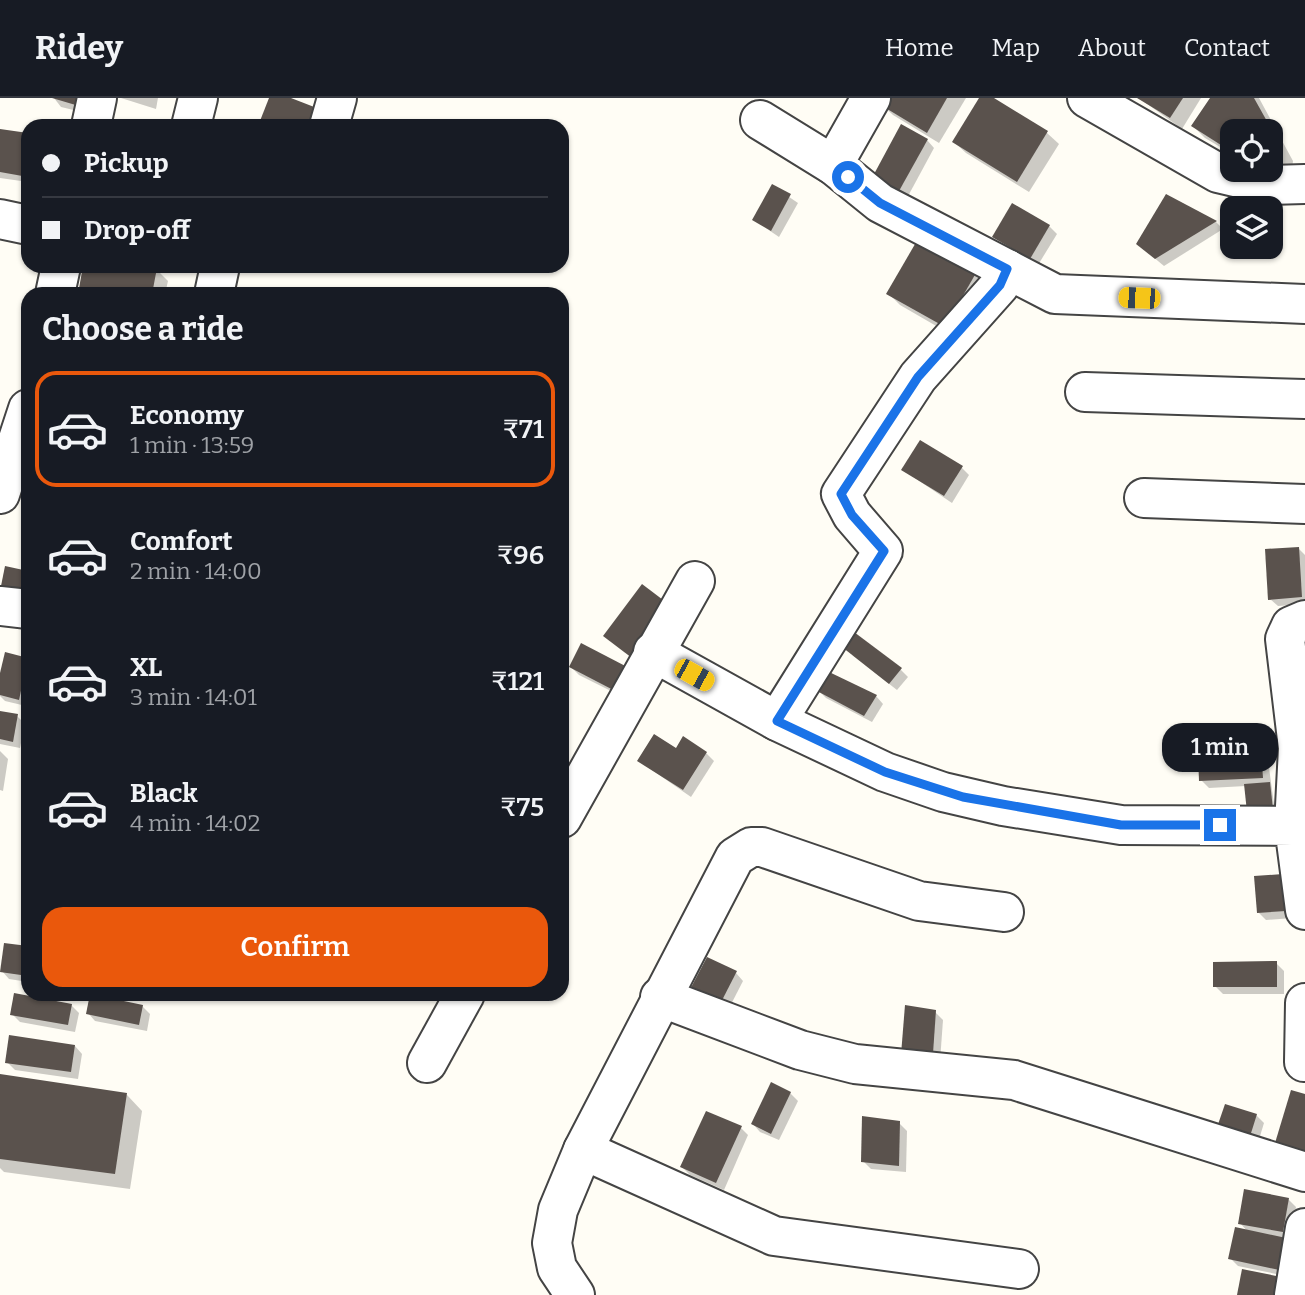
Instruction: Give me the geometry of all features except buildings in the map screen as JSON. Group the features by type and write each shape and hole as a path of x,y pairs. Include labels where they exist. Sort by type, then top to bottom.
{"street":[{"path":"92,119 97,98"},
{"path":"193,119 198,98"},
{"path":"331,119 337,98"},
{"path":"833,165 872,98"},
{"path":"1094,100 1218,173 1269,185 1305,184"},
{"path":"760,120 833,165 880,203 1055,295 1305,304"},
{"path":"0,219 21,224"},
{"path":"777,721 884,551 852,515 841,494 918,377 1000,285 1007,269"},
{"path":"1085,392 1305,398"},
{"path":"0,399 21,405"},
{"path":"0,494 21,429"},
{"path":"1144,498 1305,504"},
{"path":"569,805 695,581"},
{"path":"0,606 21,608"},
{"path":"1305,620 1292,626 1285,639 1302,768 1294,826 1305,910"},
{"path":"653,652 777,721 885,772 943,792 1003,806 1121,825 1294,826"},
{"path":"575,1295 557,1268 552,1243 558,1210 583,1150 660,997 735,857 751,847 762,847 919,901 1003,912"},
{"path":"660,997 800,1050 855,1064 1014,1080 1305,1172"},
{"path":"427,1063 461,1001"},
{"path":"1304,1062 1305,1003"},
{"path":"583,1150 774,1236 1019,1269"},
{"path":"1294,1295 1305,1228"}],"route":[{"path":"848,177 880,203 1007,269 1000,285 918,377 841,494 852,515 884,551 777,721 885,772 963,797 1121,825 1220,825"}]}
